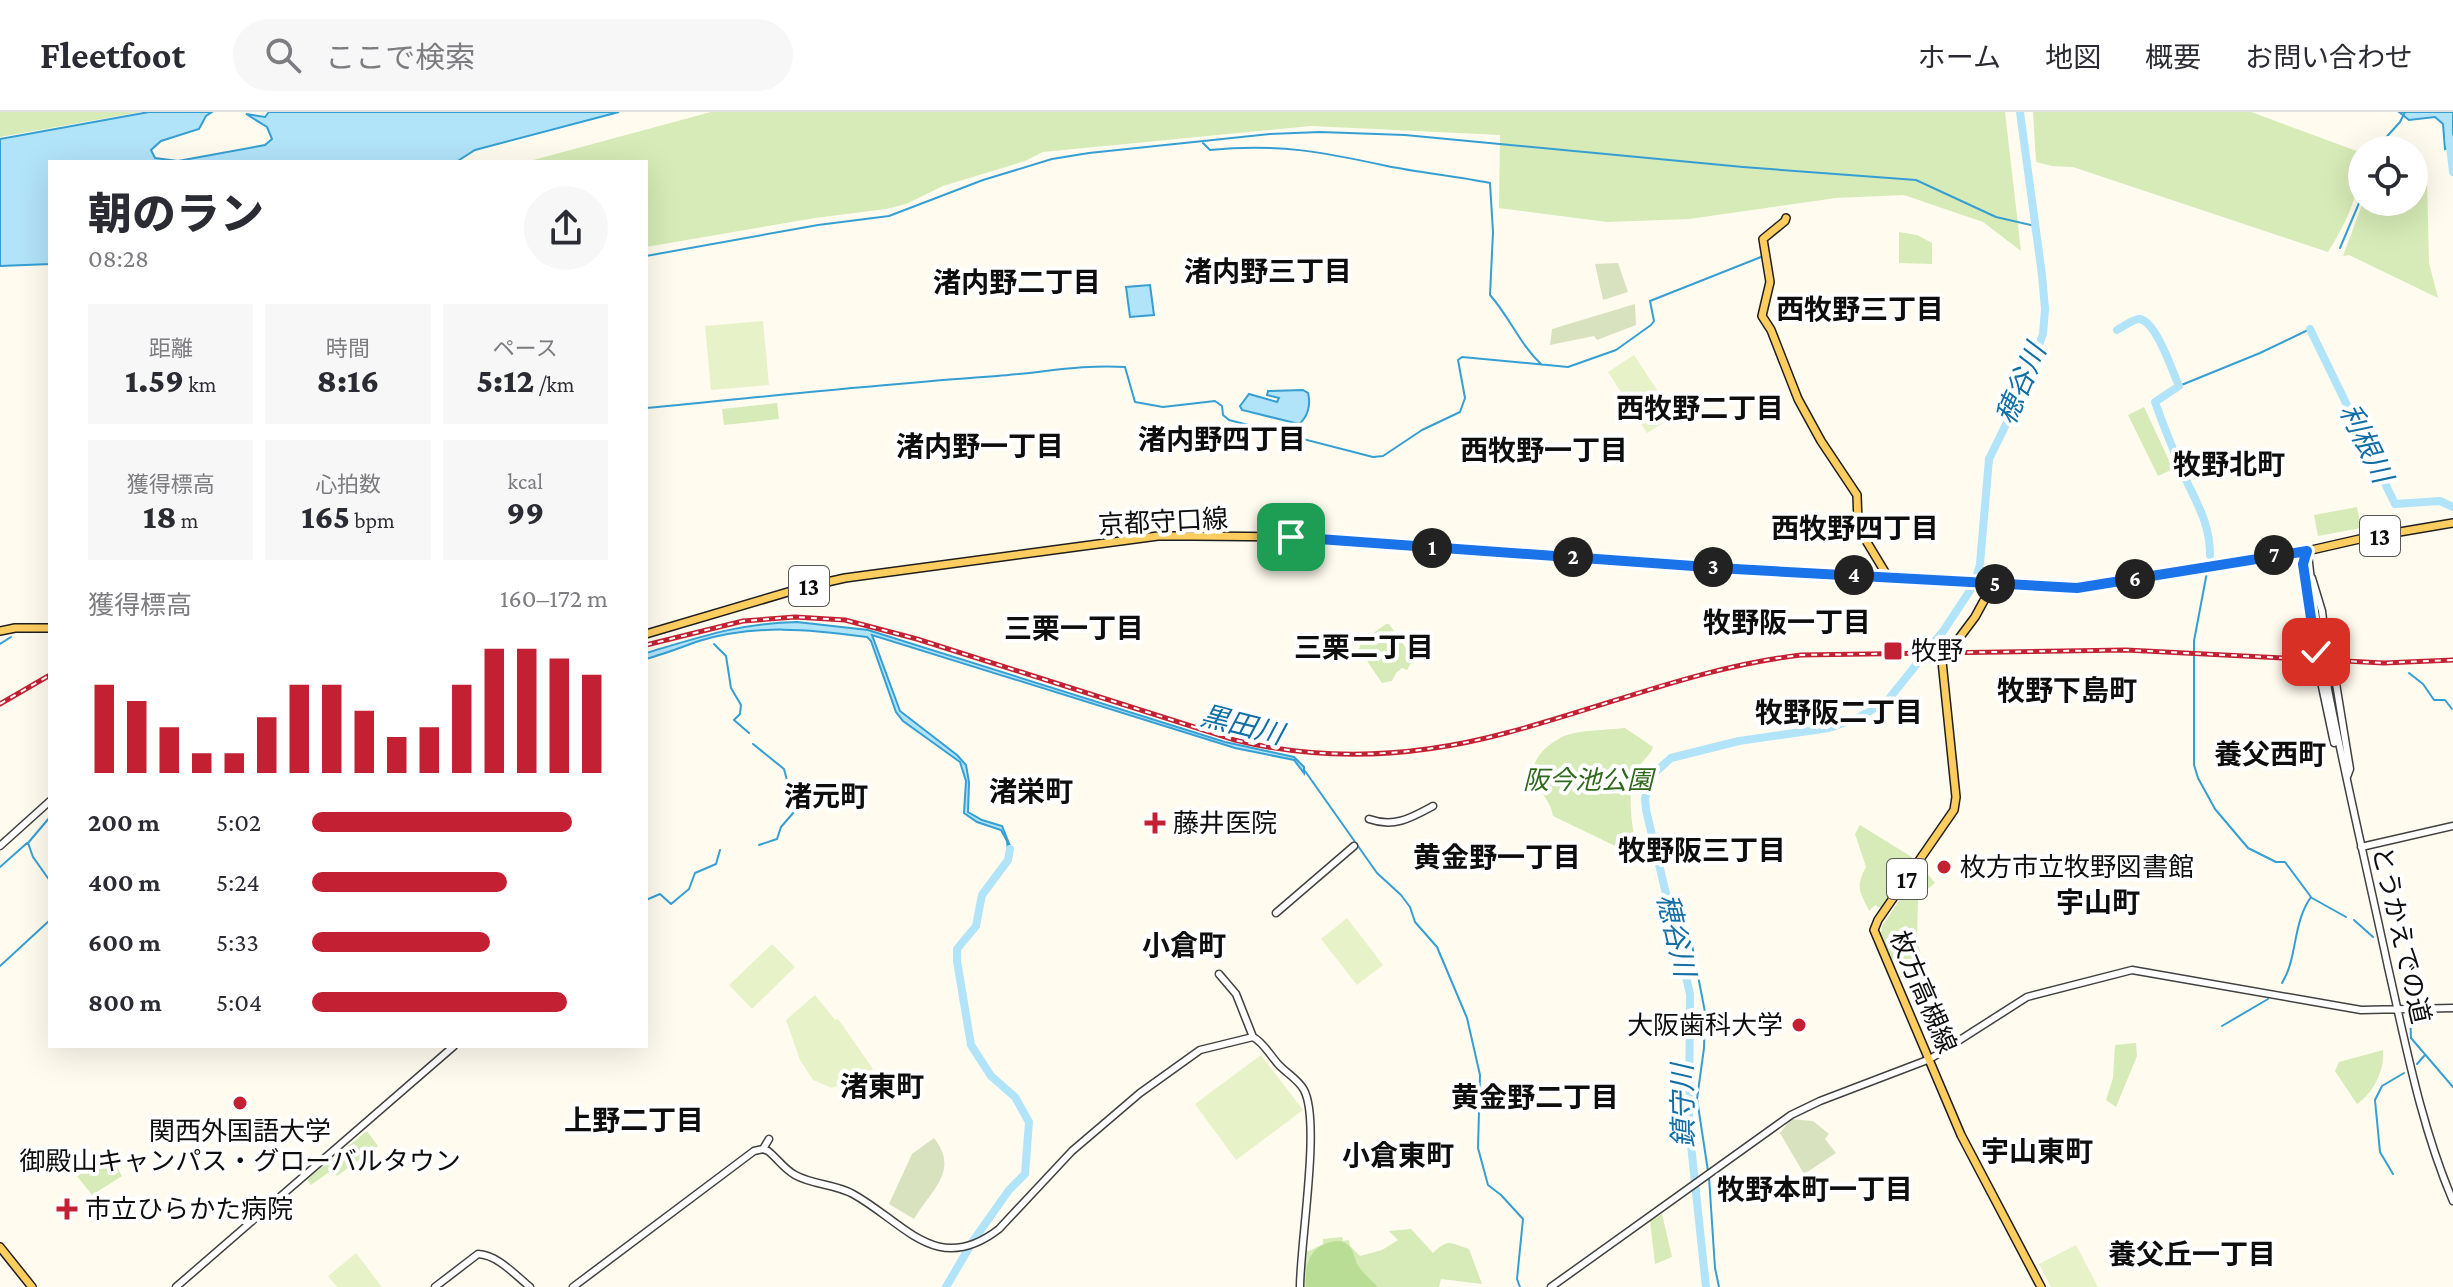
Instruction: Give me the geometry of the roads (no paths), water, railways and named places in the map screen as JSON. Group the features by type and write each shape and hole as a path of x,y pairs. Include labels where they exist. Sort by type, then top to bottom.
{"main road":[{"path":"1786,218 1763,239 1770,282 1762,316 1771,330 1798,399 1857,495 1858,523 1862,534 1888,577"},
{"name":"京都守口線","path":"648,633 845,578 1158,536 1291,537 1401,547 2077,588 2307,551 2453,523"},
{"name":"枚方高槻線","path":"1993,584 1975,617 1942,661 1956,796 1954,810 1918,859 1874,930 1961,1135 2041,1287"},
{"path":"0,631 48,628"},
{"path":"0,1247 32,1287"}],"street":[{"path":"2307,551 2317,633"},
{"path":"2307,551 2303,564 2316,652"},
{"path":"2310,575 2316,583 2327,652"},
{"path":"2317,663 2338,760 2346,780"},
{"path":"2333,665 2350,769 2346,780"},
{"name":"とうかえでの道","path":"2325,674 2397,1009 2433,1154 2453,1201"},
{"path":"0,846 48,803"},
{"path":"1369,819 1383,824 1398,823 1433,806"},
{"path":"2361,847 2453,826"},
{"path":"1276,913 1354,846"},
{"path":"1551,1287 1766,1131 1803,1109 1930,1059 2021,999 2132,970 2361,1010 2453,1008"},
{"path":"1219,974 1236,994 1253,1037 1260,1041 1283,1070 1298,1081 1306,1093 1310,1142 1300,1287"},
{"path":"573,1287 754,1151 763,1149 796,1176 838,1187 857,1196 925,1243 956,1249 988,1238 1072,1151 1124,1106 1193,1054 1210,1046 1253,1037"},
{"path":"176,1287 452,1048"},
{"path":"763,1149 769,1139"},
{"path":"435,1287 478,1254 496,1259 530,1287"}],"water":[{"path":"149,112 212,112 199,129 161,141 151,150 155,158 170,160 48,160 48,264 0,266 0,139"},
{"path":"269,112 619,112 475,150 459,160 183,160 265,145 272,139 267,127 246,114 265,117"},
{"path":"2399,112 2453,112 2453,146 2445,149 2443,124 2435,117 2409,120"},
{"path":"1150,285 1154,315 1130,317 1126,287"},
{"path":"1303,390 1308,393 1309,406 1299,424 1242,410 1240,406 1249,394 1277,402 1279,398 1267,395 1268,391"},
{"path":"797,622 868,630 1225,742 1294,757 1304,767 1304,773 1294,760 1235,748 872,635 900,711 966,765 968,812 1002,826 1012,851 1009,862 1007,841 1001,830 977,822 964,813 966,781 960,762 903,721 896,712 867,637 804,630 741,632 699,641 648,658 648,652 757,625"}],"waterway":[{"name":"穂谷川","path":"1706,1287 1689,1126 1690,994 1646,810 1645,799 1651,776 1671,758 1739,741 1829,728 1858,718 1888,700 1944,630 1975,583 1980,564 1989,459 2022,392 2043,334 2045,309 2042,275 2020,112"},
{"path":"2387,136 2405,112"},
{"path":"648,256 818,225 889,216 983,180 1052,159 1270,134 1320,132 1405,135 1916,180 1996,217 2035,226"},
{"path":"2449,137 2453,172"},
{"path":"1203,143 1210,150 1279,148 1321,153 1490,183 1493,232 1490,295 1527,349 1542,365"},
{"path":"2340,248 2354,216"},
{"path":"648,408 1077,368 1125,367 1135,402 1163,407 1215,401 1222,406 1223,415 1229,420 1373,457 1383,456 1422,430 1460,412 1465,398 1458,360 1462,357 1568,367 1616,350 1651,325 1654,321 1650,301 1761,257"},
{"path":"2117,330 2138,319 2146,322 2168,359 2179,386 2155,402 2204,518 2210,555"},
{"path":"2179,386 2310,329"},
{"name":"利根川","path":"2310,329 2395,504 2440,501 2453,507"},
{"path":"2208,565 2210,555"},
{"path":"2207,572 2194,641 2194,765 2215,809 2248,848 2276,862 2285,862 2311,897 2301,918 2291,962 2282,983"},
{"path":"0,644 11,637"},
{"path":"714,644 726,656 731,688 741,705 740,714 734,720 749,733"},
{"path":"2409,673 2423,684 2434,700 2445,700 2452,709"},
{"path":"753,744 784,769 794,807 777,839 759,845"},
{"name":"黒田川","path":"1305,771 1377,873 1401,895 1410,907 1415,922 1437,947 1467,1018 1480,1075 1478,1148 1488,1185 1523,1219 1517,1279 1520,1287"},
{"path":"48,819 28,843 33,857 48,878"},
{"path":"0,867 27,843"},
{"path":"946,1287 973,1241 1009,1190 1025,1174 1029,1122 1015,1097 991,1076 971,1045 957,961 957,949 976,926 982,895 1008,860 1010,849"},
{"path":"648,899 660,894 671,904 689,889 695,873 716,864 720,850"},
{"path":"2312,898 2346,917"},
{"path":"2354,920 2373,937"},
{"path":"0,966 48,922"},
{"name":"鎮守川","path":"1674,922 1678,924"},
{"name":"鎮守川","path":"1683,927 1688,929 1691,940 1705,1012 1697,1099 1708,1171"},
{"path":"2222,1026 2268,999"},
{"path":"2410,1012 2411,1038 2453,1087"},
{"path":"2417,1064 2424,1056"},
{"path":"2393,1174 2380,1152 2375,1100 2382,1086 2404,1073"},
{"name":"鎮守川","path":"1709,1177 1719,1287"}],"tunnel":[{"path":"2317,633 2325,674"}],"railway":[{"path":"648,645 743,621 795,617 845,620 917,639 1235,740 1302,752 1336,754 1405,752 1472,741 1543,723 1689,678 1801,655 2126,650 2384,663 2453,660"},
{"path":"0,704 48,676"}],"place":[{"name":"牧野","path":"1893,651"},
{"name":"藤井医院","path":"1155,823"},
{"name":"枚方市立牧野図書館","path":"1944,867"},
{"name":"大阪歯科大学","path":"1799,1025"},
{"name":"関西外国語大学 御殿山キャンパス・グローバルタウン","path":"240,1103"},
{"name":"市立ひらかた病院","path":"67,1209"}],"district":[{"name":"渚内野三丁目","path":"1268,271"},
{"name":"渚内野二丁目","path":"1017,282"},
{"name":"西牧野三丁目","path":"1860,309"},
{"name":"西牧野二丁目","path":"1700,408"},
{"name":"渚内野四丁目","path":"1222,439"},
{"name":"渚内野一丁目","path":"980,446"},
{"name":"西牧野一丁目","path":"1544,450"},
{"name":"牧野北町","path":"2229,464"},
{"name":"西牧野四丁目","path":"1855,528"},
{"name":"牧野阪一丁目","path":"1787,622"},
{"name":"三栗一丁目","path":"1074,628"},
{"name":"三栗二丁目","path":"1364,647"},
{"name":"牧野下島町","path":"2067,690"},
{"name":"牧野阪二丁目","path":"1839,712"},
{"name":"養父西町","path":"2270,754"},
{"name":"渚栄町","path":"1031,791"},
{"name":"渚元町","path":"826,796"},
{"name":"牧野阪三丁目","path":"1702,850"},
{"name":"黄金野一丁目","path":"1497,857"},
{"name":"宇山町","path":"2098,902"},
{"name":"小倉町","path":"1184,945"},
{"name":"渚東町","path":"882,1086"},
{"name":"黄金野二丁目","path":"1535,1097"},
{"name":"上野二丁目","path":"634,1120"},
{"name":"宇山東町","path":"2037,1151"},
{"name":"小倉東町","path":"1398,1155"},
{"name":"牧野本町一丁目","path":"1815,1189"},
{"name":"養父丘一丁目","path":"2192,1254"}],"park label":[{"name":"阪今池公園","path":"1588,780"}]}
